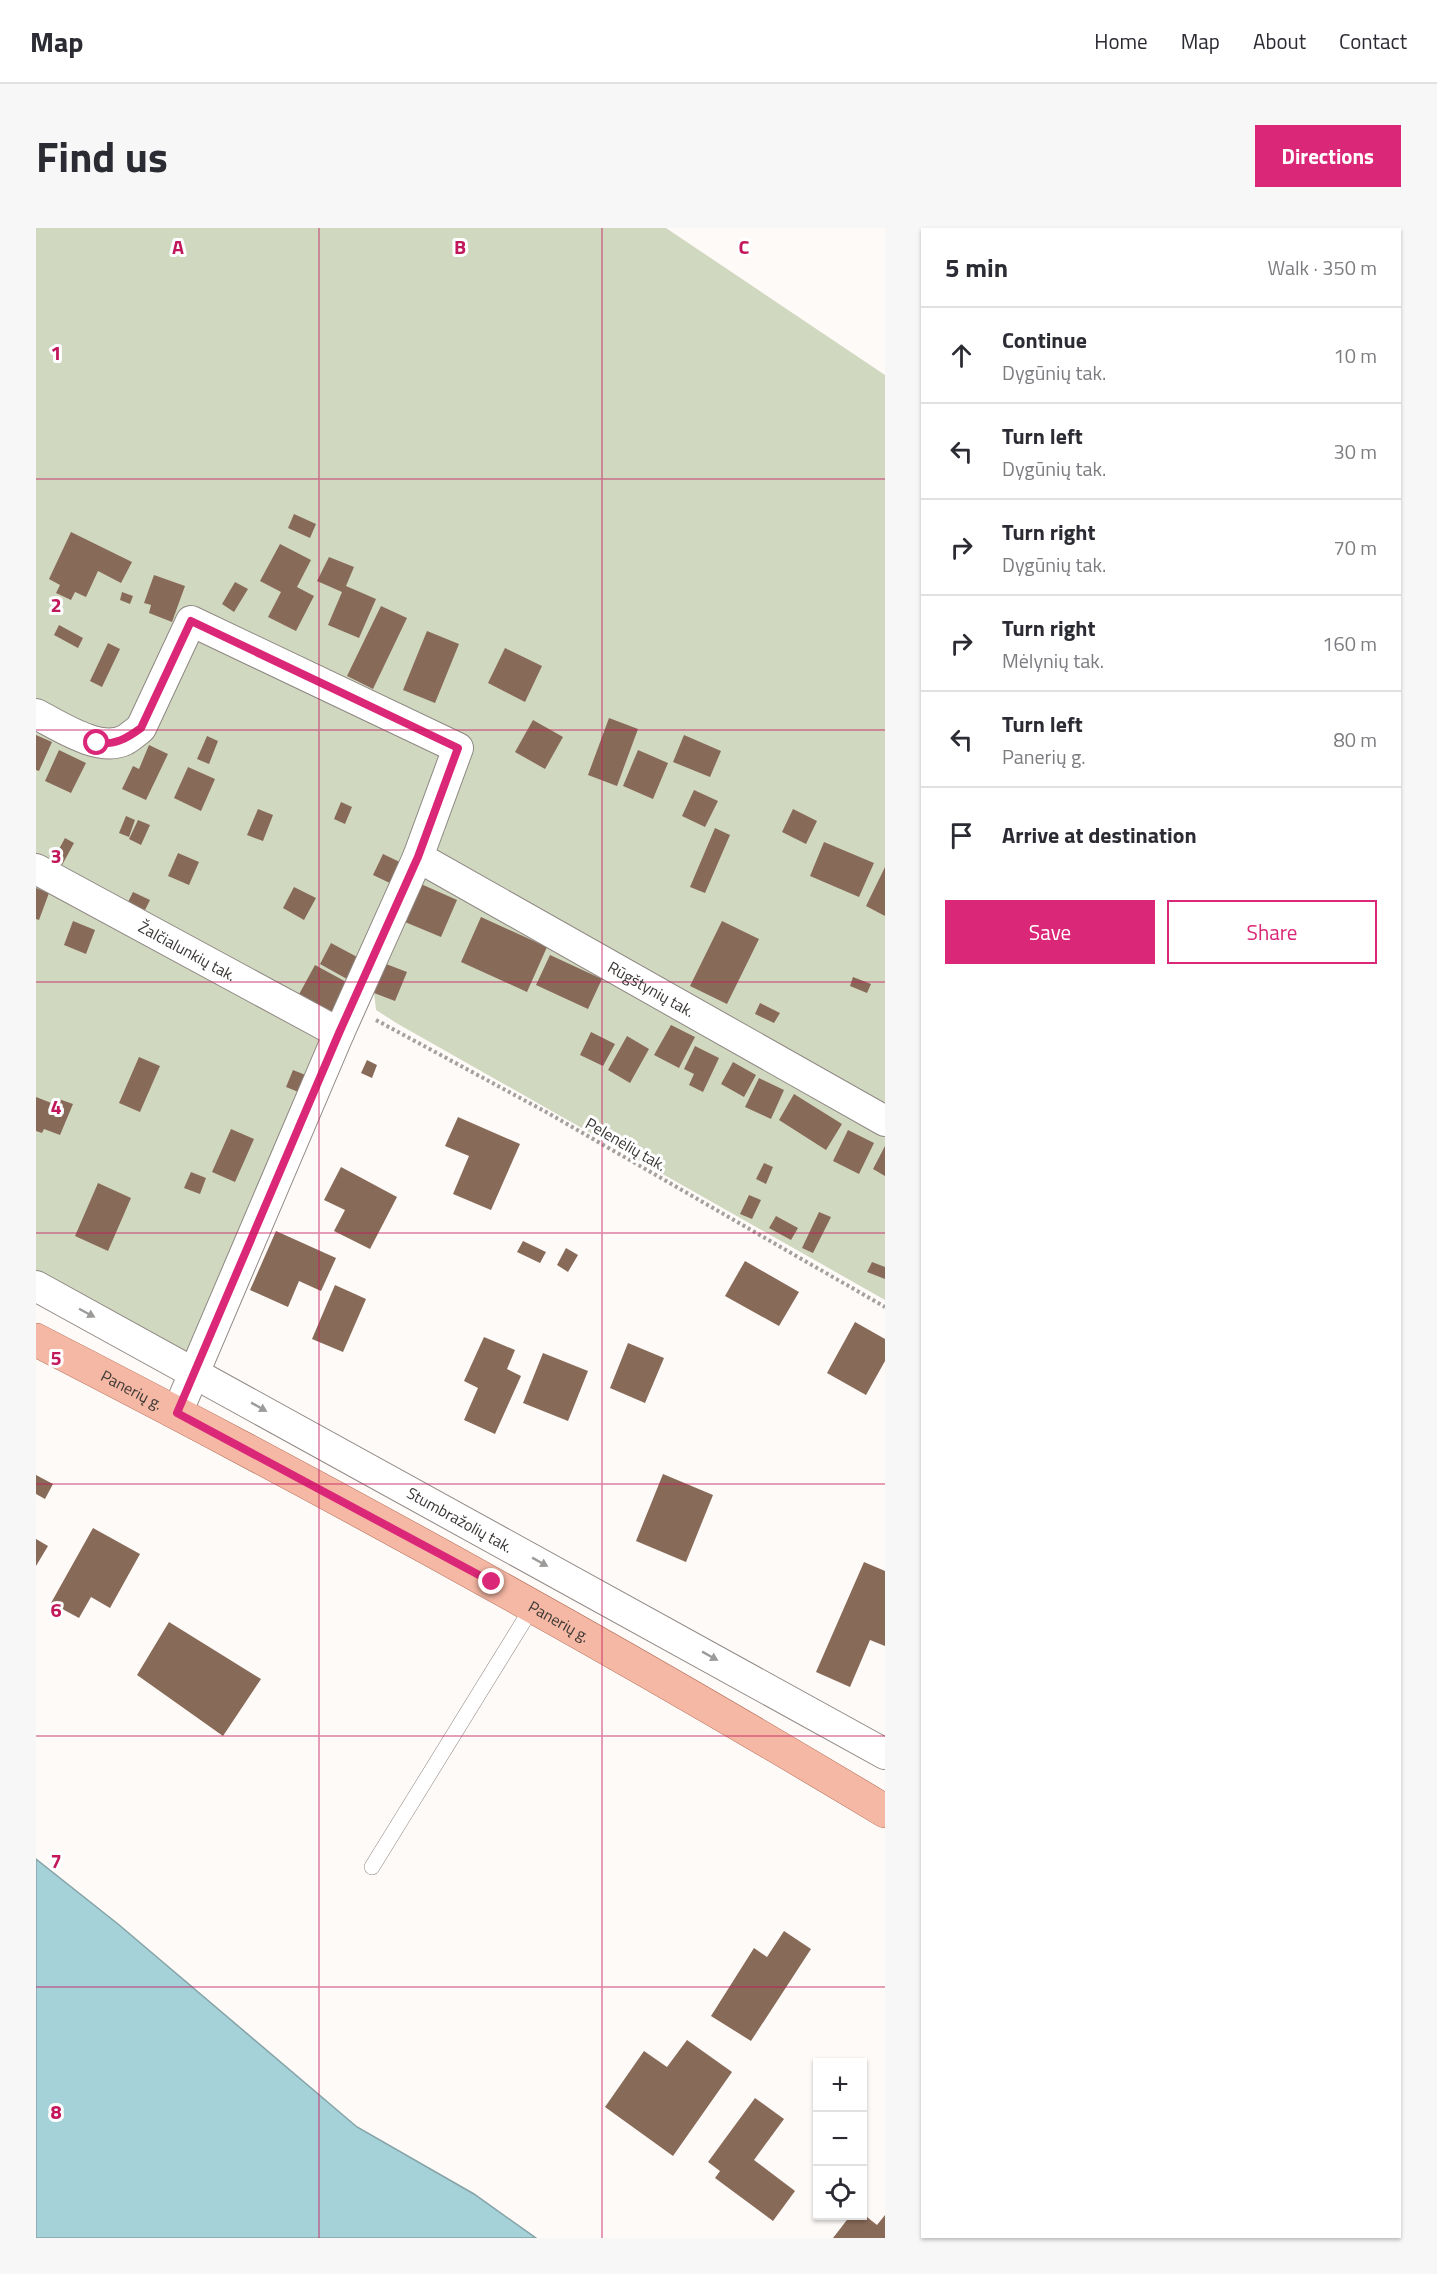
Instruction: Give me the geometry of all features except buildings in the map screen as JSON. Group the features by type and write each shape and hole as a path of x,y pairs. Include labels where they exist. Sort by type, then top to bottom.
{"main road":[{"name":"Panerių g.","path":"36,1340 177,1413 533,1606 885,1810"}],"street":[{"path":"36,714 97,743 109,745 125,740 141,728 191,621 458,748 418,857 345,1020 177,1413"},
{"name":"Rūgštynių tak.","path":"418,857 885,1121"},
{"name":"Žalčialunkių tak.","path":"36,869 345,1020"},
{"name":"Stumbražolių tak.","path":"36,1286 195,1371 885,1754"}],"lane":[{"path":"372,1867 533,1606"}],"path":[{"name":"Pelenėlių tak.","path":"345,1020 548,1113 885,1306"}],"green space":[{"path":"36,228 666,228 885,375 885,1107 499,889 434,848 470,746 193,608 128,723 109,734 36,703"},
{"path":"195,635 449,754 336,1024 36,865 36,723 115,750"},
{"path":"426,877 885,1134 885,1300 376,1010 374,993"},
{"path":"36,882 329,1037 188,1353 36,1272"}],"water":[{"path":"36,1859 118,1924 357,2127 474,2194 536,2238 36,2238"}],"route":[{"path":"97,743 109,745 125,740 141,728 191,621 458,748 418,857 339,1033 177,1413 492,1582"}]}
